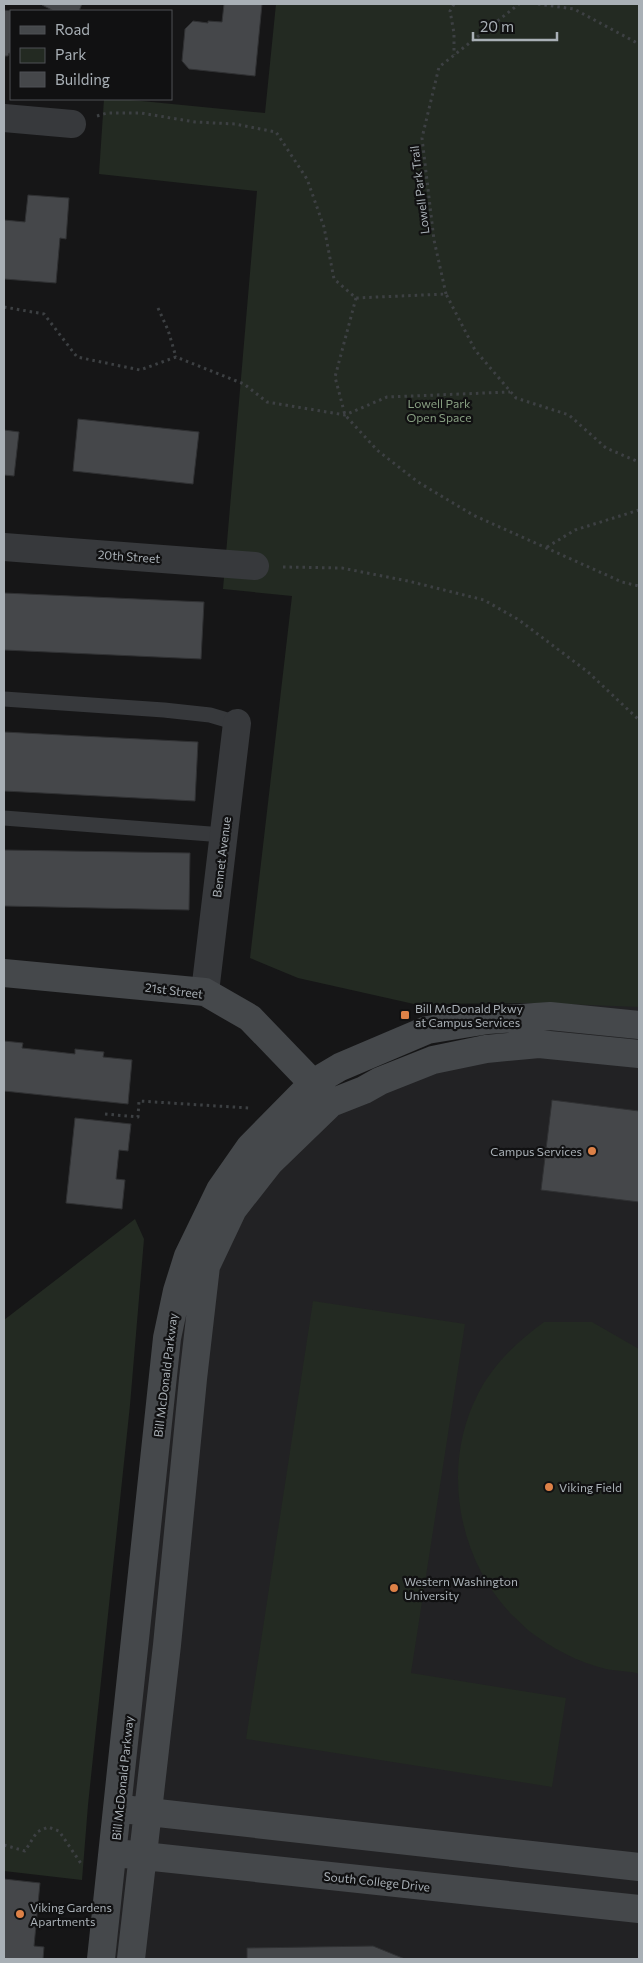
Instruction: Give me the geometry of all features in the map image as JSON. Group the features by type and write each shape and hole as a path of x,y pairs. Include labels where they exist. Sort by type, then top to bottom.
{"main road":[{"name":"21st Street","path":"4,973 205,992 250,1018 322,1093"},
{"name":"Bill McDonald Parkway","path":"131,1959 167,1645 196,1341 206,1266 233,1209 340,1067 427,1030 488,1020 550,1016 639,1025"},
{"name":"Bill McDonald Parkway","path":"102,1959 167,1338 177,1291 188,1256 220,1190 250,1147 322,1093 364,1090 380,1080 433,1060 486,1049 539,1044 639,1054"},
{"path":"119,1808 639,1867"},
{"name":"South College Drive","path":"114,1853 639,1909"}],"street":[{"path":"4,118 72,124"},
{"name":"20th Street","path":"4,547 255,566"},
{"name":"Bennet Avenue","path":"205,992 238,723"}],"lane":[{"path":"4,699 164,710 210,715 238,723"},
{"path":"4,818 223,835"}],"path":[{"path":"454,4 450,11 454,33 454,55"},
{"name":"Lowell Park Trail","path":"519,4 439,67 422,138 434,240 446,294 475,350 516,398 569,415 606,448 639,462"},
{"path":"538,4 574,10 639,44"},
{"path":"72,124 107,113 141,113 195,122 235,124 276,132 307,178 324,227 334,279 356,298 446,294"},
{"path":"356,298 335,377 345,415 377,450 418,482 473,515 622,582 639,586"},
{"path":"4,307 44,314 78,357 140,370 176,358 244,384 267,402 345,415 387,397 510,392"},
{"path":"158,308 168,330 176,358"},
{"path":"546,547 574,530 639,510"},
{"path":"255,566 342,568 408,581 484,600 519,620 588,672 639,720"},
{"path":"105,1114 138,1117 139,1101 254,1108"},
{"path":"4,1845 25,1851 37,1832 48,1827 59,1831 83,1867"}],"shaded area":[{"name":"Western Washington University","path":"639,842 639,1959 109,1959 174,1343 227,1194 316,1096 543,1030"}],"green space":[{"name":"Lowell Park Open Space","path":"276,4 639,4 639,1007 538,1003 414,1004 298,978 250,958 292,596 223,589 257,191 99,174 104,100 131,100 265,113"},
{"path":"135,1219 144,1239 130,1405 88,1805 82,1880 4,1871 4,1320"},
{"path":"313,1301 465,1324 411,1673 566,1698 552,1787 246,1739"},
{"name":"Viking Field","path":"544,1322 592,1322 639,1349 639,1674 606,1669 585,1663 556,1649 529,1631 512,1615 493,1592 478,1566 467,1539 461,1510 458,1480 460,1450 467,1422 478,1394 498,1363 524,1337"}],"building":[{"path":"82,4 79,10 52,10 42,5"},
{"path":"224,4 262,4 255,76 189,69 182,61 185,29 193,21 222,22"},
{"path":"4,10 10,11 10,53 8,56 5,56 4,63"},
{"path":"28,195 69,198 66,239 60,238 56,283 4,279 4,220 25,222"},
{"path":"78,419 199,432 193,484 73,471"},
{"path":"4,430 19,432 14,476 4,475"},
{"path":"4,593 204,602 201,659 4,650"},
{"path":"4,732 198,742 195,801 4,791"},
{"path":"4,850 190,853 189,910 4,906"},
{"path":"4,1041 23,1043 22,1048 75,1054 75,1049 104,1052 103,1057 132,1060 128,1104 4,1091"},
{"name":"Campus Services","path":"552,1100 639,1111 639,1202 541,1190"},
{"path":"75,1118 131,1124 128,1151 119,1150 116,1179 125,1180 122,1209 66,1203"},
{"name":"Viking Gardens Apartments","path":"4,1879 40,1883 34,1946 44,1947 43,1959 4,1959"},
{"path":"373,1946 405,1959 247,1959 247,1948"}],"place":[{"name":"Bill McDonald Pkwy at Campus Services","path":"405,1015"},
{"name":"Campus Services","path":"592,1151"},
{"name":"Viking Field","path":"549,1487"},
{"name":"Western Washington University","path":"394,1588"},
{"name":"Viking Gardens Apartments","path":"20,1914"}]}
